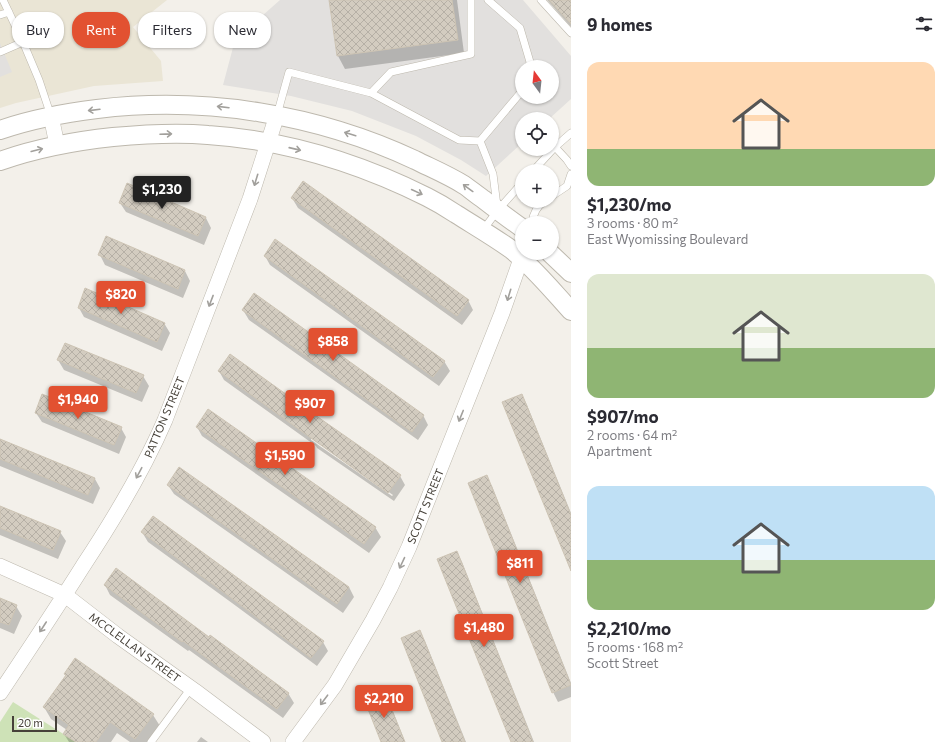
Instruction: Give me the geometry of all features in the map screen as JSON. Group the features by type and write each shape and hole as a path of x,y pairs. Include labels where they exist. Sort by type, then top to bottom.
{"street":[{"path":"0,130 51,116 119,106 179,105 221,107 277,115 317,124 355,135 396,151 464,185 515,223"},
{"name":"PATTON STREET","path":"0,694 104,534 135,481 153,446 250,199 277,115"},
{"path":"51,116 57,145"},
{"path":"0,161 57,145 139,135 207,134 268,142 340,161 382,176 428,197 483,230 515,252"},
{"name":"SCOTT STREET","path":"293,742 335,685 390,588 409,547 506,304 521,260"},
{"path":"526,260 571,311"},
{"path":"557,260 571,273"},
{"name":"MCCLELLAN STREET","path":"0,566 65,595 118,636 263,742"}],"lane":[{"path":"3,0 12,18"},
{"path":"371,93 391,72 471,54 472,0"},
{"path":"488,0 520,28 529,60"},
{"path":"541,0 571,33"},
{"path":"0,15 9,12"},
{"path":"0,52 12,47"},
{"path":"26,48 39,80 51,116"},
{"path":"277,115 289,72 371,93 459,140 480,141"},
{"path":"480,141 515,99"},
{"path":"559,144 571,133"},
{"path":"480,141 493,174 498,210"},
{"path":"559,151 571,166"},
{"path":"539,164 547,156"},
{"path":"559,193 569,188 571,174"},
{"path":"483,230 498,210 515,192"},
{"path":"151,742 191,688"}],"shaded area":[{"path":"0,0 167,0 152,12 138,12 138,23 133,27 138,33 138,48 150,48 161,61 163,81 94,86 16,103 0,108"},
{"path":"280,0 523,0 571,56 571,99 557,112 515,112 515,149 486,176 461,160 416,136 352,111 291,96 223,85 233,48 271,48 271,12 266,12"},
{"path":"0,43 12,72 0,77"}],"green space":[{"path":"13,702 76,742 0,742 0,722"}],"building":[{"path":"329,0 452,0 458,40 337,56"},
{"path":"549,0 571,0 571,24"},
{"path":"303,181 469,300 457,316 291,198"},
{"path":"127,183 206,217 198,236 119,203"},
{"path":"106,236 185,270 178,289 98,255"},
{"path":"275,239 445,361 433,377 264,256"},
{"path":"85,288 165,323 157,342 78,308"},
{"path":"254,293 424,415 412,432 242,310"},
{"path":"65,343 144,375 136,393 57,360"},
{"path":"230,354 401,475 388,493 218,371"},
{"path":"42,394 122,427 114,445 35,413"},
{"path":"522,394 571,515 571,571 502,402"},
{"path":"208,409 376,527 364,544 196,427"},
{"path":"0,439 95,478 88,495 0,459"},
{"path":"179,467 349,587 337,604 167,485"},
{"path":"487,475 571,685 552,693 468,483"},
{"path":"0,506 61,531 53,550 0,528"},
{"path":"153,516 324,641 311,658 141,532"},
{"path":"457,551 533,742 511,742 437,559"},
{"path":"116,568 209,637 210,635 289,693 277,709 104,585"},
{"path":"0,598 17,605 9,625 0,622"},
{"path":"420,630 465,742 442,742 401,638"},
{"path":"75,658 154,714 135,739 110,722 96,742 76,742 63,734 69,725 43,707 66,675 64,674"},
{"path":"384,691 405,742 381,742 364,699"}]}
